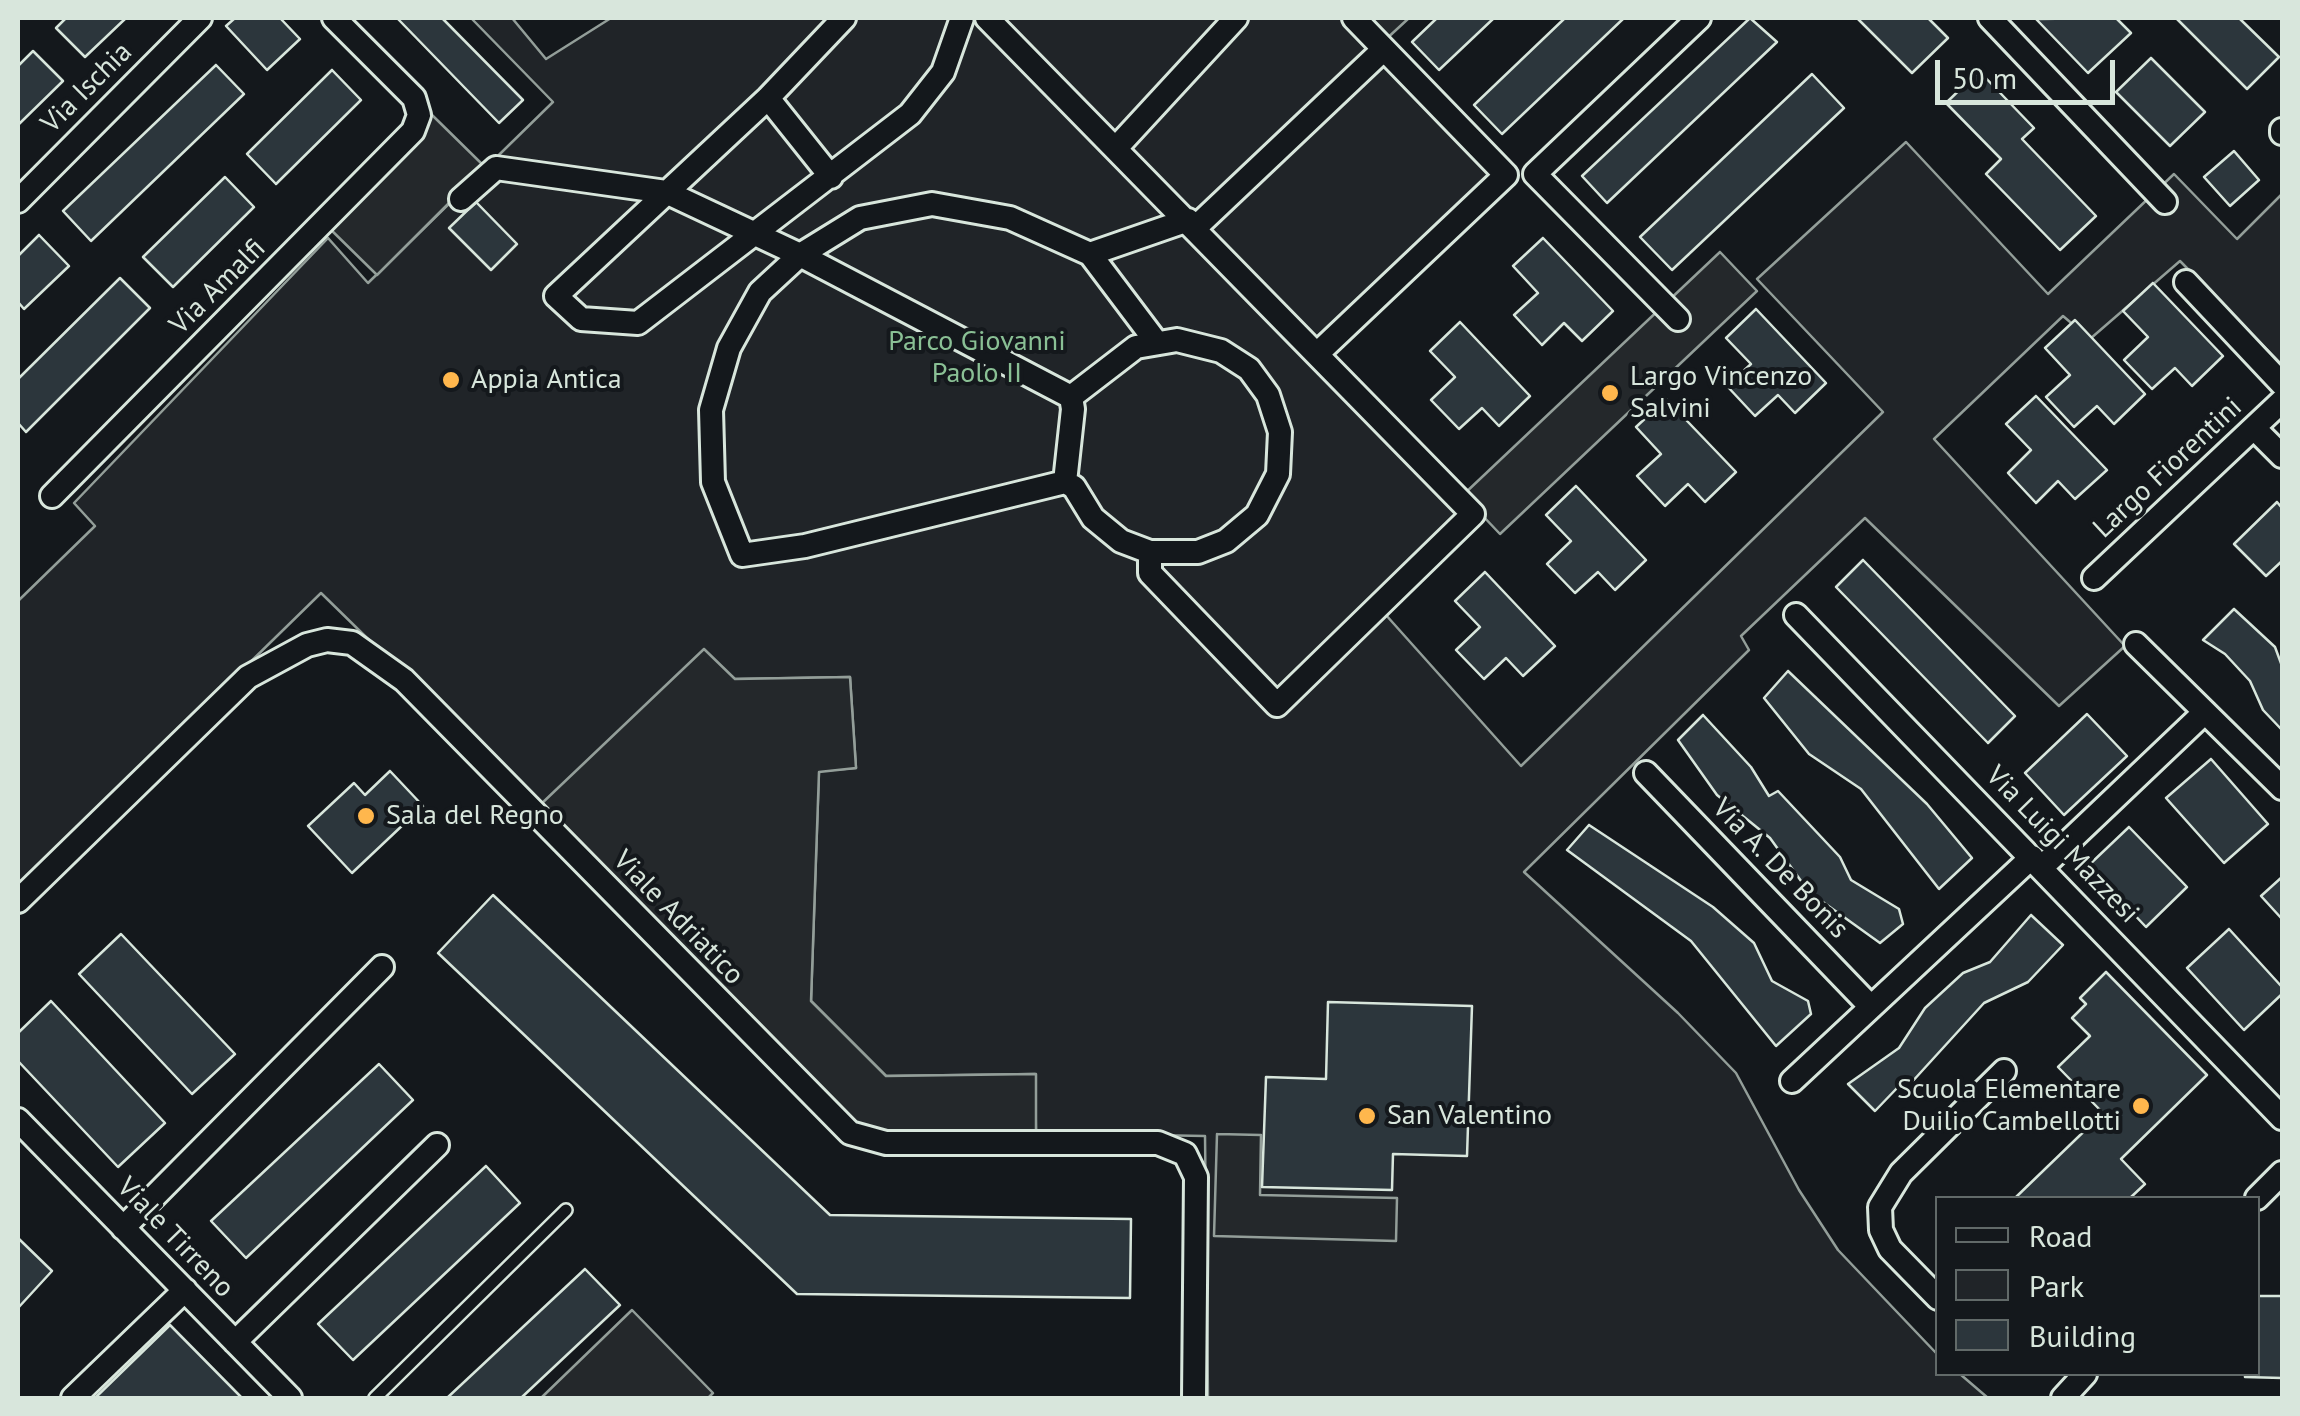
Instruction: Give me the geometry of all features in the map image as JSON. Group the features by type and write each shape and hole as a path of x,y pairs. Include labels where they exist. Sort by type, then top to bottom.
{"street":[{"name":"Via Ischia","path":"18,201 200,18"},
{"name":"Via Amalfi","path":"52,496 408,137 419,114 409,92 334,18"},
{"path":"844,18 768,98 556,296 580,319 638,323 831,178 910,114 943,72 962,18"},
{"path":"987,18 1473,514 1277,705 1150,572 1150,552"},
{"path":"1117,147 1236,18"},
{"path":"1678,318 1535,174 1699,18"},
{"path":"1990,18 2164,202"},
{"path":"1318,353 1506,176 1384,49 1362,20"},
{"path":"1090,254 1192,223 1384,49"},
{"path":"768,98 831,178"},
{"path":"461,200 496,168 666,192 756,233 1071,397 1074,409 1065,482"},
{"path":"1071,397 1136,346 1157,343 1177,340 1221,350 1248,370 1268,394 1280,432 1278,474 1257,515 1226,541 1198,552 1150,552 1121,540 1093,518 1074,487 1065,482 805,546 742,555 713,482 711,410 729,348 760,292 800,255 860,218 932,204 1010,218 1090,254 1157,343"},
{"path":"2186,282 2282,384"},
{"name":"Largo Fiorentini","path":"2094,578 2282,401"},
{"path":"2256,429 2282,456"},
{"name":"Via Luigi Mazzesi","path":"1796,616 2282,1118"},
{"name":"Viale Adriatico","path":"18,901 248,677 307,645 352,643 404,680 850,1133 886,1143 1158,1143 1180,1150 1196,1177 1194,1398"},
{"path":"2136,644 2282,788"},
{"path":"1792,1081 2205,712"},
{"name":"Via A. De Bonis","path":"1646,773 1871,1007"},
{"path":"123,1228 382,968"},
{"path":"1935,1295 1890,1249 1881,1230 1880,1207 1901,1173 2004,1071"},
{"name":"Viale Tirreno","path":"18,1120 290,1398"},
{"path":"234,1342 437,1145"},
{"path":"2259,1196 2282,1173"},
{"path":"73,1398 184,1290"}],"lane":[{"path":"376,1398 566,1210"}],"green space":[{"name":"Parco Giovanni Paolo II","path":"471,18 512,18 546,59 611,18 1354,18 1506,175 1318,353 1473,514 1377,605 1521,766 1883,412 1757,279 1906,142 2048,294 2174,174 2237,239 2282,194 2282,365 2180,261 2090,339 2063,316 1934,439 2125,646 2059,706 1865,518 1741,636 1749,650 1524,872 1678,1013 1736,1073 1799,1190 1838,1250 1935,1352 1935,1376 1962,1376 1988,1398 1208,1398 1205,1136 1036,1133 1035,1074 886,1076 811,1001 819,771 856,768 850,677 735,679 539,806 321,593 18,889 18,601 95,526 74,503 328,238 368,283 553,102"}],"shaded area":[{"path":"1359,18 1409,18 1383,42"},
{"path":"431,114 485,167 377,275 324,223"},
{"name":"Largo Vincenzo Salvini","path":"1720,252 1757,291 1500,534 1463,495"},
{"path":"704,649 735,679 850,677 856,768 819,772 811,1001 886,1076 1036,1074 1036,1133 858,1135 539,806"},
{"path":"1217,1134 1261,1135 1260,1195 1397,1198 1396,1241 1214,1236"},
{"path":"632,1310 713,1393 708,1398 541,1398"}],"building":[{"path":"66,18 126,18 85,57 56,28"},
{"path":"235,18 280,18 300,39 267,70 226,26"},
{"path":"397,18 442,18 523,100 499,123"},
{"path":"1437,18 1494,18 1439,70 1412,42"},
{"path":"1565,18 1624,18 1502,134 1474,105"},
{"path":"1750,18 1777,42 1607,203 1582,176"},
{"path":"1857,18 1928,18 1948,38 1912,73"},
{"path":"2116,18 2131,33 2088,73 2036,19"},
{"path":"2176,18 2239,18 2279,57 2247,89"},
{"path":"33,51 63,81 18,125 18,66"},
{"path":"2151,58 2205,112 2170,146 2116,92"},
{"path":"216,65 244,94 91,241 63,211"},
{"path":"332,70 361,100 276,184 247,154"},
{"path":"1979,71 2034,128 2022,139 2096,216 2060,250 1986,174 2001,159 1946,103"},
{"path":"1812,74 1844,108 1672,270 1640,237"},
{"path":"2234,151 2259,180 2230,206 2204,177"},
{"path":"225,177 254,207 173,287 143,257"},
{"path":"476,202 517,244 491,270 449,228"},
{"path":"39,235 69,266 24,309 18,302 18,256"},
{"path":"1543,238 1613,311 1582,341 1564,323 1542,345 1514,315 1538,293 1513,266"},
{"path":"120,278 150,308 26,432 18,423 18,379"},
{"path":"2153,283 2223,356 2192,386 2175,368 2152,389 2124,360 2148,337 2123,311"},
{"path":"1756,309 1826,383 1795,413 1778,395 1755,416 1727,386 1751,364 1726,338"},
{"path":"2075,320 2145,394 2114,424 2097,406 2074,427 2046,397 2070,375 2045,348"},
{"path":"1460,322 1530,396 1499,426 1482,408 1459,429 1431,400 1455,377 1430,351"},
{"path":"2036,396 2107,470 2075,499 2058,481 2036,503 2008,473 2031,450 2006,424"},
{"path":"1666,399 1736,472 1705,502 1688,484 1665,506 1637,476 1661,454 1636,427"},
{"path":"1576,486 1646,560 1615,590 1598,572 1575,593 1547,564 1571,541 1546,515"},
{"path":"2277,502 2282,508 2282,561 2266,576 2234,544"},
{"path":"1863,560 2015,716 1988,743 1836,587"},
{"path":"1485,572 1555,646 1523,676 1506,658 1484,679 1456,650 1480,627 1455,601"},
{"path":"2234,609 2275,647 2282,666 2282,730 2263,710 2250,681 2225,654 2203,640"},
{"path":"1788,671 1927,804 1972,858 1939,889 1861,789 1809,754 1764,698"},
{"path":"2087,714 2127,756 2064,815 2025,773"},
{"path":"1703,715 1751,767 1769,796 1778,791 1840,857 1851,880 1899,909 1903,924 1880,943 1809,892 1770,838 1717,795 1678,740"},
{"path":"2211,759 2268,824 2224,863 2166,798"},
{"name":"Sala del Regno","path":"390,771 423,806 352,873 308,826 354,783 365,795"},
{"path":"1589,825 1713,907 1754,943 1772,981 1808,1001 1811,1014 1776,1046 1691,941 1567,850"},
{"path":"2129,827 2187,887 2146,927 2088,866"},
{"path":"2282,877 2282,919 2261,896"},
{"path":"493,895 830,1215 1131,1219 1130,1298 797,1294 438,953"},
{"path":"2031,915 2063,945 2028,982 1984,1003 1911,1083 1899,1086 1875,1111 1848,1084 1899,1048 1925,1008 1963,973 1990,962"},
{"path":"2229,929 2282,987 2282,994 2244,1030 2187,968"},
{"path":"121,934 235,1054 192,1094 79,974"},
{"path":"2106,972 2207,1075 2121,1159 2145,1184 2132,1196 2017,1196 2103,1113 2058,1067 2090,1036 2072,1018 2086,1004 2080,998"},
{"path":"51,1001 165,1123 118,1167 18,1061 18,1033"},
{"name":"San Valentino","path":"1328,1002 1472,1006 1467,1156 1393,1154 1392,1190 1262,1187 1266,1077 1326,1079"},
{"path":"379,1064 413,1100 246,1258 211,1221"},
{"path":"486,1166 520,1203 353,1360 318,1324"},
{"path":"18,1238 52,1271 18,1308"},
{"path":"585,1269 620,1305 521,1398 447,1398"},
{"path":"2260,1296 2282,1296 2282,1378 2245,1377 2260,1376"},
{"path":"170,1325 242,1398 95,1398"}],"place":[{"name":"Appia Antica","path":"451,380"},
{"name":"Largo Vincenzo Salvini","path":"1610,393"},
{"name":"Sala del Regno","path":"366,816"},
{"name":"Scuola Elementare Duilio Cambellotti","path":"2141,1106"},
{"name":"San Valentino","path":"1367,1116"}]}
